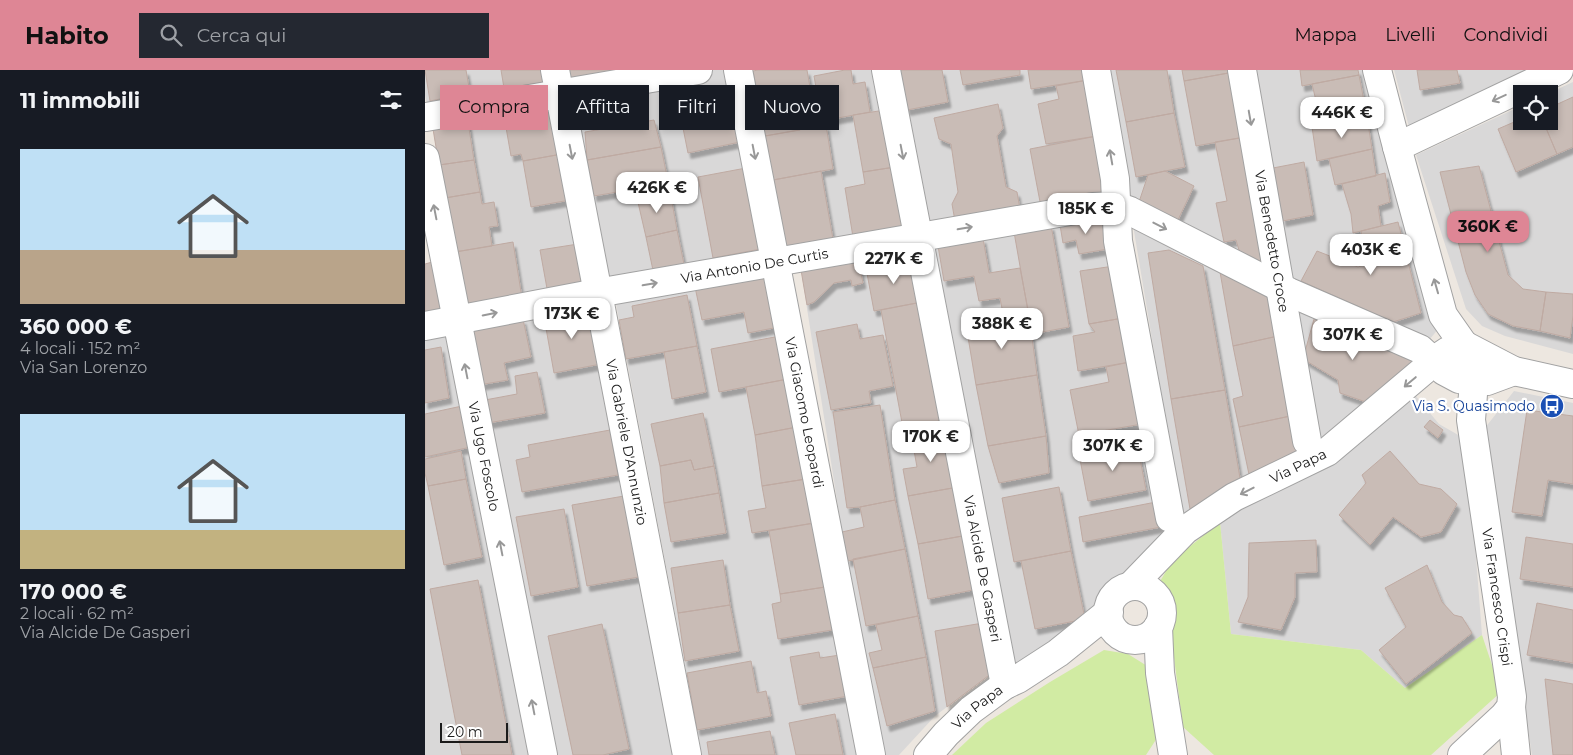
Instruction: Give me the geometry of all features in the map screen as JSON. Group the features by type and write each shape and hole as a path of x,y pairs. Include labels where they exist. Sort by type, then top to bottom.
{"street":[{"path":"426,117 557,82 698,70"},
{"name":"Via Giacomo Leopardi","path":"738,70 871,755"},
{"name":"Via Alcide De Gasperi","path":"886,70 1005,684"},
{"path":"1096,70 1115,179 1118,241 1170,518"},
{"name":"Via Benedetto Croce","path":"1241,70 1307,441"},
{"path":"1377,70 1443,315 1464,345 1514,371 1573,384"},
{"path":"1397,147 1559,70"},
{"name":"Via Gabriele D'Annunzio","path":"557,82 687,755"},
{"name":"Via Ugo Foscolo","path":"425,158 543,755"},
{"path":"1116,206 1130,211 1432,360 1459,379 1487,381 1514,371"},
{"name":"Via Antonio De Curtis","path":"425,326 597,293 919,236 1093,207 1116,206"},
{"path":"1432,360 1433,348 1441,339 1443,315"},
{"name":"Via Papa","path":"1131,586 1185,530 1234,497 1327,452 1423,371 1432,360 1464,345"},
{"name":"Via Francesco Crispi","path":"1464,345 1474,381 1471,420 1513,696 1511,707 1516,755"},
{"name":"Via Francesco Crispi","path":"1432,360 1471,420"},
{"path":"1161,673 1150,654 1114,629 1110,621 1110,603 1122,589 1131,586 1145,588 1159,600 1162,609 1158,627 1161,673 1173,755"},
{"name":"Via Papa","path":"928,755 971,710 1005,684 1018,679 1058,653 1109,612"},
{"path":"1127,637 1142,638 1152,634 1158,627"},
{"name":"Via Papa","path":"1058,653 1127,637"},
{"path":"1462,755 1504,716 1511,707"}],"shaded area":[{"path":"425,70 546,70 548,82 532,85 440,85 440,103 427,105"},
{"path":"698,70 738,70 745,106 745,130 750,130 775,262 597,293 567,130 649,130 649,85 612,85"},
{"path":"877,70 906,227 785,247 764,130 839,130 839,85 756,85 753,71"},
{"path":"892,70 1092,70 1111,197 925,227"},
{"path":"1109,70 1238,70 1277,280 1132,204"},
{"path":"1248,70 1367,70 1439,328 1425,345 1285,284"},
{"path":"1394,70 1538,70 1409,127"},
{"path":"1573,82 1573,354 1505,336 1482,326 1466,309 1416,155 1513,110 1513,130 1558,130 1558,89"},
{"path":"554,107 585,287 464,309 433,129 548,130 548,108"},
{"path":"1109,213 1167,531 1096,600 1087,621 1004,673 928,241"},
{"path":"1133,225 1277,292 1306,455 1182,519"},
{"path":"912,249 992,673 935,716 899,755 884,755 842,532 801,270"},
{"path":"769,273 860,755 702,755 616,304"},
{"path":"1286,297 1425,359 1319,457"},
{"path":"591,308 673,755 552,755 468,331"},
{"path":"456,320 543,755 425,755 425,326"},
{"path":"1514,391 1573,403 1573,755 1532,755 1481,433"},
{"path":"1415,395 1439,424 1467,440 1482,635 1405,688 1361,650 1231,634 1220,522"}],"green space":[{"path":"1220,522 1231,634 1361,650 1405,688 1482,635 1501,692 1431,755 1214,755 1183,727 1167,604 1159,583 1172,561"},
{"path":"1104,650 1128,654 1152,669 1159,735 1146,755 952,755 986,723"}],"building":[{"path":"425,70 466,70 469,85 440,85 440,99 430,101"},
{"path":"501,70 546,70 548,82 526,85 504,85"},
{"path":"565,70 630,70 567,84"},
{"path":"807,70 810,85 756,85 753,71"},
{"path":"851,70 853,84 865,82 870,112 839,118 839,85 816,85 814,76"},
{"path":"899,70 942,70 948,102 907,110"},
{"path":"960,70 1020,70 1020,75 963,85"},
{"path":"1028,70 1086,70 1088,80 1031,89"},
{"path":"1116,70 1167,70 1174,113 1126,122"},
{"path":"1182,70 1233,70 1234,72 1184,81"},
{"path":"1300,70 1358,70 1359,75 1302,86"},
{"path":"1417,70 1457,70 1460,83 1420,90"},
{"path":"1234,72 1245,137 1196,146 1184,81"},
{"path":"1359,75 1367,117 1322,126 1312,84"},
{"path":"1088,80 1097,136 1046,144 1038,104 1059,99 1056,86"},
{"path":"1573,97 1573,147 1557,154 1547,130 1558,130 1558,104"},
{"path":"998,104 1003,128 997,136 1006,187 1017,192 1020,209 955,221 952,204 958,192 951,144 939,139 934,118"},
{"path":"554,107 562,154 523,161 521,154 511,156 506,130 548,130 548,108"},
{"path":"885,110 895,167 863,172 853,115"},
{"path":"1174,113 1185,167 1136,177 1126,122"},
{"path":"1367,117 1372,149 1317,161 1312,127"},
{"path":"654,120 661,147 587,160 585,132 596,130 649,130 649,121"},
{"path":"735,120 740,142 688,153 683,130 735,130"},
{"path":"1513,122 1513,130 1547,130 1557,154 1516,172 1498,129"},
{"path":"440,128 440,130 469,130 474,160 439,165 433,129"},
{"path":"764,130 800,130 765,136"},
{"path":"798,130 827,130 833,169 773,180 765,136"},
{"path":"1097,136 1109,194 1041,207 1030,149"},
{"path":"1245,137 1268,262 1258,265 1241,257 1236,240 1224,242 1216,203 1227,201 1215,142"},
{"path":"661,147 670,191 637,198 635,189 594,196 587,160"},
{"path":"1372,149 1376,176 1335,185 1329,159"},
{"path":"562,154 570,200 531,207 523,161"},
{"path":"474,160 480,192 445,198 439,165"},
{"path":"1304,162 1313,215 1283,221 1273,168"},
{"path":"1479,166 1508,275 1523,289 1546,292 1540,331 1513,326 1488,314 1475,295 1466,272 1440,172"},
{"path":"895,167 906,227 853,237 845,188 865,184 863,172"},
{"path":"746,168 761,249 713,258 698,177"},
{"path":"821,171 833,239 785,247 773,180"},
{"path":"1165,171 1194,186 1177,222 1139,202 1148,175"},
{"path":"1385,173 1390,202 1378,206 1381,226 1353,233 1351,214 1342,184"},
{"path":"670,191 677,230 646,237 637,198"},
{"path":"480,192 482,204 494,202 498,226 489,227 492,246 455,252 445,198"},
{"path":"1102,217 1108,249 1079,254 1076,240 1063,243 1060,225"},
{"path":"1398,222 1421,313 1393,322 1301,281 1317,251 1358,267 1367,264 1361,231"},
{"path":"1051,225 1069,327 1032,334 1014,232"},
{"path":"677,230 685,269 654,275 646,237"},
{"path":"983,238 989,273 1020,268 1029,315 1004,319 1000,298 979,301 974,276 944,281 938,246"},
{"path":"513,242 522,298 464,309 455,252"},
{"path":"578,244 585,287 548,294 540,250"},
{"path":"1169,250 1203,266 1225,390 1171,399 1148,253"},
{"path":"858,258 863,283 852,286 851,280 834,283 814,302 807,305 801,270"},
{"path":"913,259 922,302 874,311 866,268"},
{"path":"436,261 446,313 425,317 425,264"},
{"path":"1114,266 1123,318 1089,324 1080,271"},
{"path":"1220,272 1274,297 1278,336 1233,346"},
{"path":"769,273 779,327 748,333 744,312 702,320 695,287"},
{"path":"1546,292 1573,294 1570,338 1540,331"},
{"path":"687,295 697,346 626,359 619,320 634,317 632,306"},
{"path":"922,302 945,420 903,428 881,310"},
{"path":"591,308 601,364 554,373 544,317"},
{"path":"1029,315 1037,375 976,385 966,325"},
{"path":"1123,318 1130,362 1078,371 1073,336 1095,332 1089,324"},
{"path":"523,319 531,357 504,363 508,380 479,385 468,331"},
{"path":"1314,319 1416,362 1366,402 1340,393 1338,380 1303,359"},
{"path":"857,324 860,339 883,335 893,386 869,391 871,403 831,410 816,332"},
{"path":"780,336 788,379 719,392 711,349"},
{"path":"1278,336 1295,415 1239,427 1233,399 1243,396 1233,346"},
{"path":"697,346 706,392 672,399 664,352"},
{"path":"441,347 449,398 425,403 425,350"},
{"path":"1130,362 1142,424 1079,435 1070,390 1109,382 1106,367"},
{"path":"537,372 545,413 488,423 485,400 517,394 515,376"},
{"path":"1037,375 1046,436 988,446 976,385"},
{"path":"788,379 797,427 755,435 746,387"},
{"path":"1225,390 1241,484 1190,509 1171,399"},
{"path":"880,405 895,500 847,508 833,412"},
{"path":"462,406 471,447 425,457 425,414"},
{"path":"1527,410 1573,416 1573,484 1548,480 1542,516 1512,512"},
{"path":"703,413 714,466 694,470 691,460 660,466 651,424"},
{"path":"1295,415 1300,454 1250,479 1239,427"},
{"path":"1430,420 1443,430 1438,438 1424,427"},
{"path":"797,427 806,479 762,486 755,435"},
{"path":"947,427 958,487 908,496 903,469 917,467 911,434"},
{"path":"610,430 618,475 522,492 516,460 530,457 528,445"},
{"path":"1046,436 1049,473 999,483 988,446"},
{"path":"1137,443 1146,490 1088,501 1079,454"},
{"path":"461,451 466,479 428,486 425,473 425,459"},
{"path":"1390,451 1419,484 1441,489 1457,504 1441,532 1421,537 1393,517 1370,545 1339,515 1366,483 1362,475"},
{"path":"691,460 694,470 714,466 719,493 664,503 660,466"},
{"path":"466,479 482,557 444,565 428,486"},
{"path":"806,479 814,523 752,533 748,511 766,508 762,486"},
{"path":"958,487 968,535 918,544 908,496"},
{"path":"1059,487 1071,551 1014,562 1002,498"},
{"path":"719,493 726,533 671,542 664,503"},
{"path":"624,496 639,577 587,586 572,505"},
{"path":"895,500 905,549 848,561 842,532 864,527 860,507"},
{"path":"1156,502 1161,527 1083,542 1079,517"},
{"path":"564,509 578,587 531,596 516,517"},
{"path":"814,523 825,587 780,594 769,531"},
{"path":"968,535 978,589 928,599 918,544"},
{"path":"1526,537 1573,544 1573,587 1520,579"},
{"path":"1316,540 1317,572 1295,573 1295,597 1281,630 1238,622 1248,597 1249,543"},
{"path":"905,549 918,616 866,626 853,559"},
{"path":"1071,551 1085,619 1035,629 1021,561"},
{"path":"723,560 730,605 678,613 671,568"},
{"path":"1427,565 1442,602 1454,615 1462,617 1472,633 1406,684 1379,650 1406,627 1385,588"},
{"path":"478,580 512,755 462,755 430,589"},
{"path":"825,587 832,630 778,639 772,604 781,602 780,594"},
{"path":"1537,603 1573,610 1573,663 1527,655"},
{"path":"730,605 739,651 685,661 678,613"},
{"path":"918,616 926,657 873,668 869,653 882,650 876,625"},
{"path":"983,623 992,673 947,707 935,631"},
{"path":"602,624 629,749 603,755 573,755 548,636"},
{"path":"819,652 820,658 840,655 848,696 799,705 790,657"},
{"path":"926,657 935,711 887,726 873,668"},
{"path":"751,661 757,693 766,691 771,716 697,730 687,673"},
{"path":"1545,679 1573,684 1573,755 1553,755"},
{"path":"835,714 843,755 796,755 789,723"},
{"path":"770,731 775,755 709,755 707,742"}],"place":[{"name":"Via S. Quasimodo","path":"1552,406"}]}
